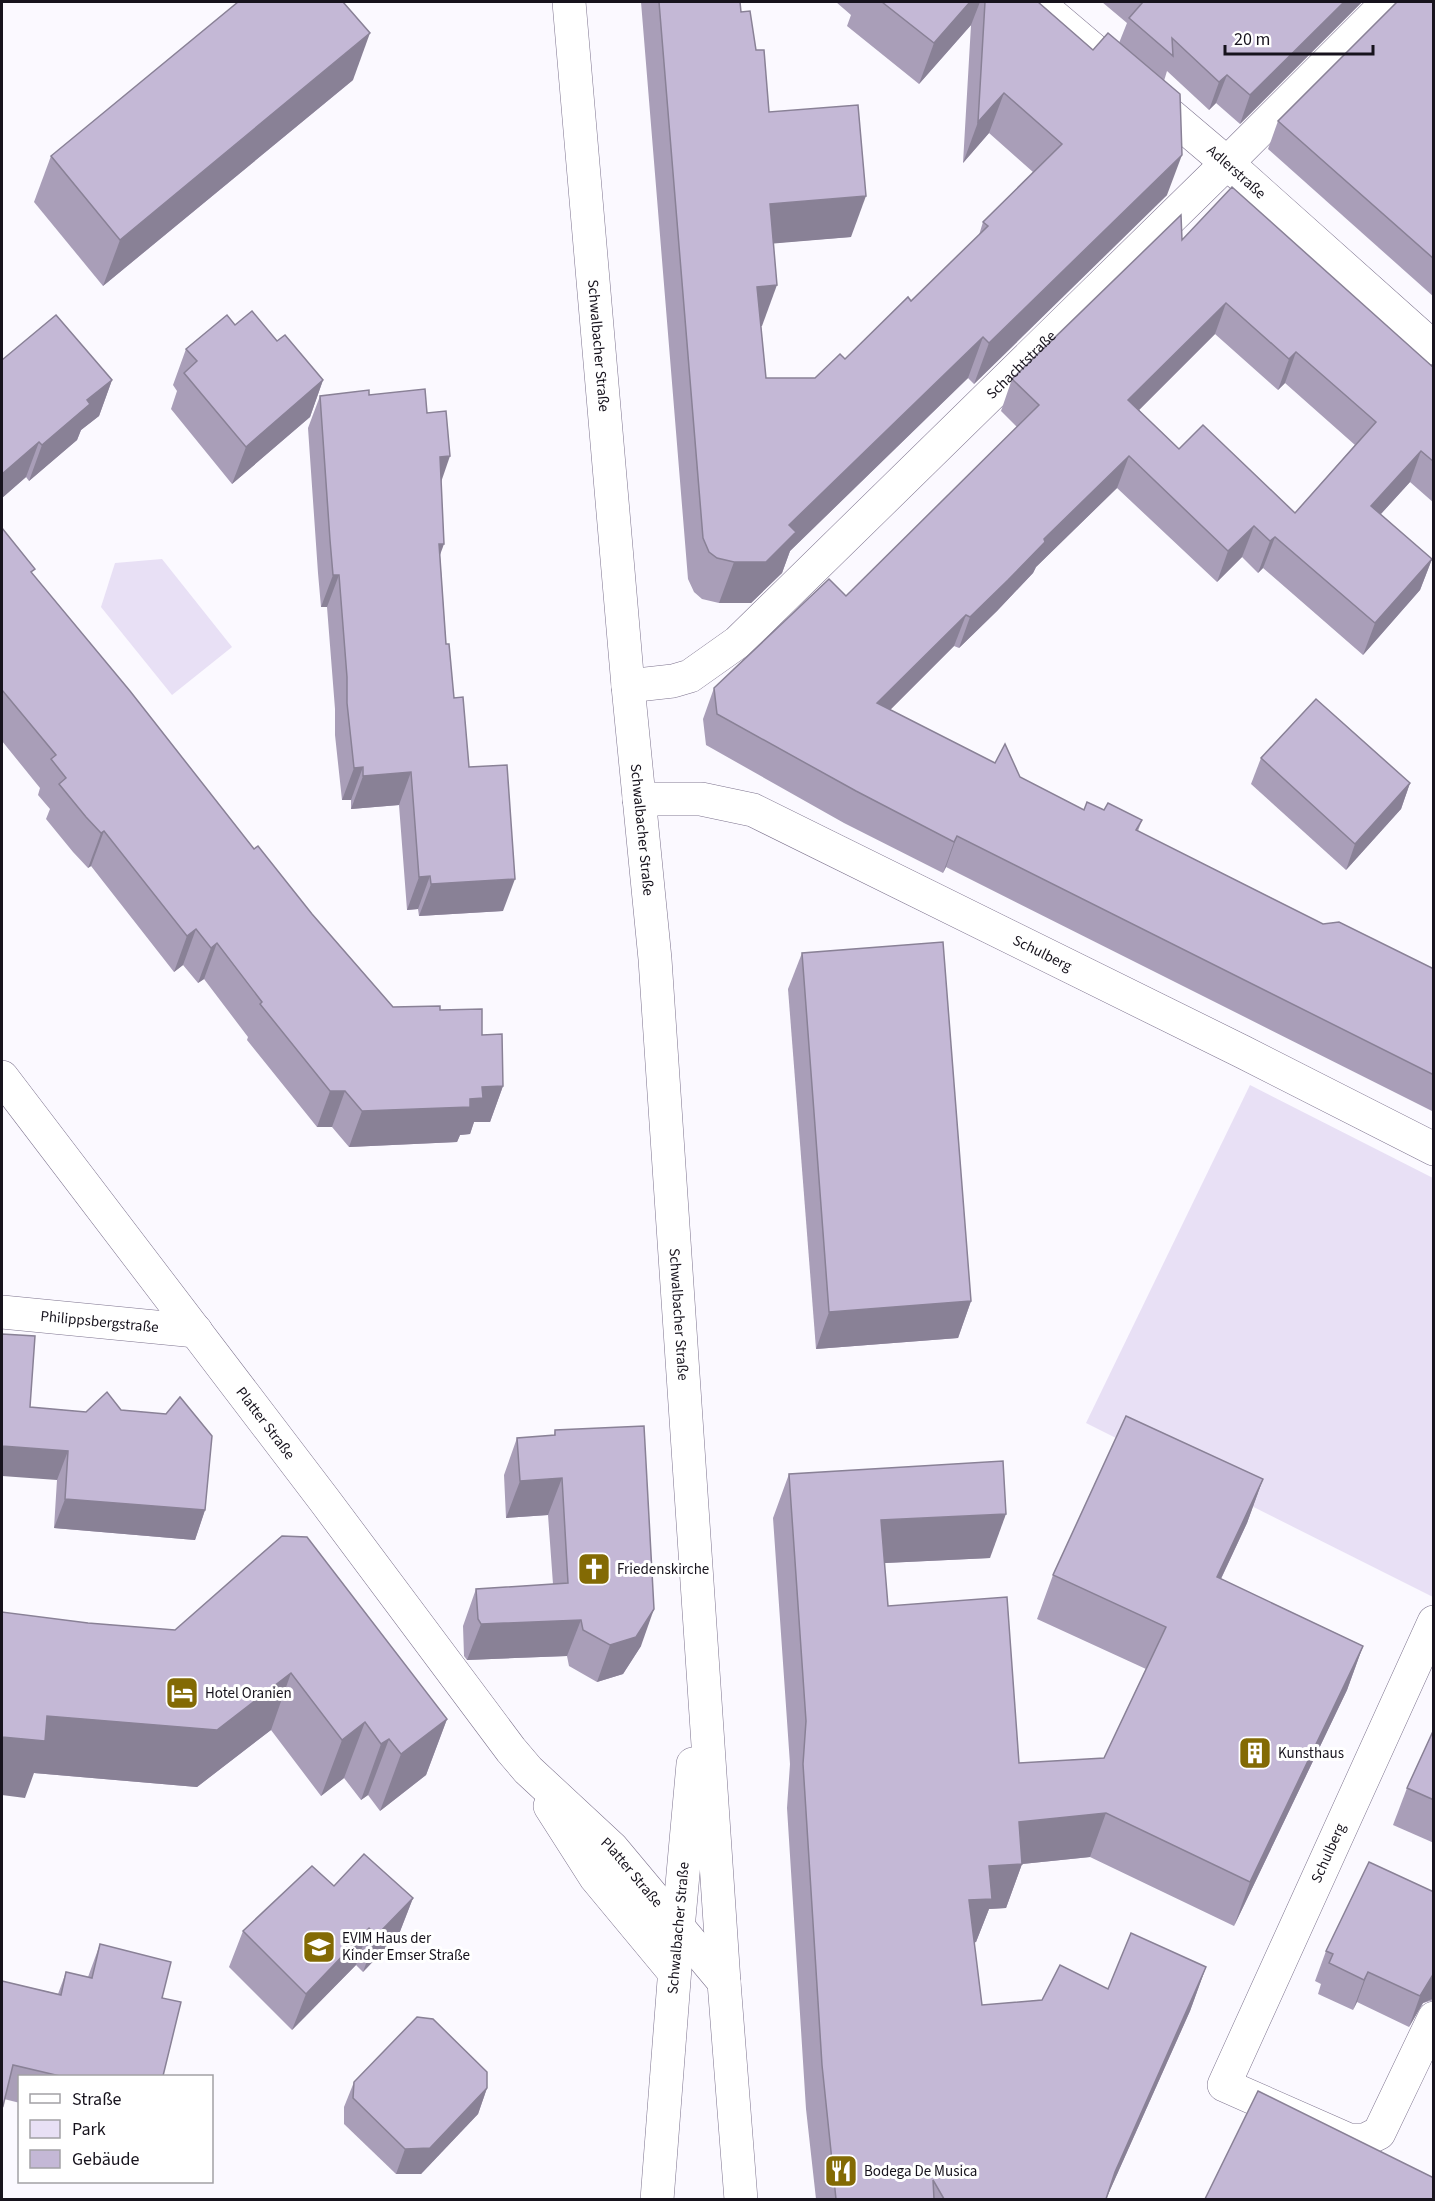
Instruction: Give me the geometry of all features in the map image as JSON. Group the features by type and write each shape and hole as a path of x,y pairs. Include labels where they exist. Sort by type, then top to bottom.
{"street":[{"name":"Schwalbacher Straße","path":"569,2 669,1136 702,1658 741,2199"},
{"name":"Adlerstraße","path":"1037,2 1227,163 1434,348"},
{"name":"Schachtstraße","path":"628,686 690,676 738,642 1388,2"},
{"name":"Schulberg","path":"639,799 701,799 753,810 1244,1052 1434,1149"},
{"name":"Platter Straße","path":"2,1077 528,1770 596,1878 674,1972"},
{"name":"Philippsbergstraße","path":"2,1312 196,1331"},
{"name":"Schulberg","path":"1432,1624 1224,2085 1350,2140 1365,2140 1379,2133 1434,2018"},
{"name":"Schwalbacher Straße","path":"657,2199 674,1972 702,1658"},
{"name":"Platter Straße","path":"528,1770 612,1848 724,1982"}],"green space":[{"path":"162,559 232,647 172,695 101,607 115,563"},
{"path":"1250,1085 1433,1178 1433,1597 1086,1423"}],"building":[{"path":"238,2 343,2 370,33 120,240 51,156"},
{"path":"659,2 740,2 741,12 750,11 756,50 764,50 769,112 858,105 866,196 770,204 777,285 757,287 766,378 815,378 840,354 845,359 908,297 911,301 988,226 983,222 1062,144 1004,93 978,122 985,2 1038,2 1093,50 1108,33 1180,94 1182,155 989,343 983,337 789,525 796,532 766,562 734,562 717,558 709,552 703,538"},
{"path":"882,2 970,2 934,43"},
{"path":"1143,2 1344,2 1250,95 1227,75 1219,82 1172,38 1173,56 1129,18"},
{"path":"1397,2 1434,2 1434,259 1278,121"},
{"path":"1232,187 1434,368 1434,462 1421,451 1371,506 1432,559 1375,623 1275,537 1270,541 1254,526 1228,551 1129,456 1044,539 1045,542 1008,580 970,617 966,615 877,703 995,763 1005,744 1020,777 1084,810 1087,802 1104,810 1108,803 1142,820 1136,830 1323,924 1339,922 1434,969 1434,1075 957,836 954,842 717,714 714,688 829,579 846,596 1039,405 1012,379 1181,215 1182,240","holes":["1226,303 1289,359 1296,352 1376,422 1295,513 1203,425 1179,449 1128,400"]},
{"path":"252,311 277,341 285,335 323,380 246,447 184,373 197,361 186,349 227,315 235,325"},
{"path":"56,315 112,380 87,400 90,404 42,445 39,442 2,474 2,360"},
{"path":"425,389 427,413 446,411 450,456 440,457 444,544 439,544 446,644 449,644 454,698 463,697 469,767 507,765 515,879 431,884 430,876 419,877 411,772 363,776 363,767 354,768 347,703 339,575 333,575 320,396 369,390 369,395"},
{"path":"2,528 35,569 31,572 130,691 254,849 258,846 312,914 393,1007 440,1006 440,1010 482,1009 482,1035 502,1034 503,1086 482,1087 483,1098 470,1099 470,1107 362,1111 345,1091 330,1091 260,1004 262,1002 217,943 211,948 196,929 187,936 104,831 101,833 59,784 66,778 51,759 56,755 2,690"},
{"path":"1316,699 1410,783 1355,844 1261,758"},
{"path":"943,942 971,1301 829,1312 802,953"},
{"path":"2,1334 35,1336 30,1407 86,1412 107,1392 121,1410 166,1414 180,1397 212,1436 205,1510 65,1499 68,1451 2,1446"},
{"path":"1126,1416 1263,1479 1217,1577 1363,1646 1250,1882 1106,1813 1019,1822 1022,1864 989,1866 992,1899 969,1900 982,2005 1042,2000 1060,1965 1108,1989 1131,1933 1206,1967 1115,2172 1106,2199 944,2199 933,2180 934,2199 836,2199 822,2065 803,1764 806,1721 789,1474 1003,1461 1006,1514 881,1520 888,1606 1007,1597 1019,1763 1104,1758 1166,1627 1053,1575"},
{"path":"644,1426 654,1609 636,1637 610,1645 583,1630 581,1620 481,1624 478,1619 476,1589 568,1583 562,1478 520,1481 517,1438 555,1435 555,1430"},
{"path":"282,1536 307,1537 447,1719 401,1754 389,1739 381,1744 365,1722 342,1740 291,1673 217,1730 47,1716 45,1741 2,1737 2,1612 88,1623 175,1630"},
{"path":"1434,1729 1434,1800 1407,1788"},
{"path":"364,1854 413,1898 376,1936 369,1928 306,1994 243,1931 312,1866 334,1886"},
{"path":"1369,1862 1434,1892 1434,1973 1420,1996 1368,1972 1364,1980 1329,1963 1333,1954 1326,1951"},
{"path":"100,1944 171,1962 162,1998 181,2002 163,2075 56,2075 13,2065 3,2106 2,1981 61,1995 66,1972 92,1978"},
{"path":"417,2017 433,2019 487,2072 487,2088 430,2148 405,2149 353,2098 354,2082"},
{"path":"1258,2091 1434,2178 1434,2199 1205,2199"}],"place":[{"name":"Friedenskirche","path":"594,1569"},
{"name":"Hotel Oranien","path":"182,1693"},
{"name":"Kunsthaus","path":"1255,1753"},
{"name":"EVIM Haus der Kinder Emser Straße","path":"319,1947"},
{"name":"Bodega De Musica","path":"841,2171"}]}
